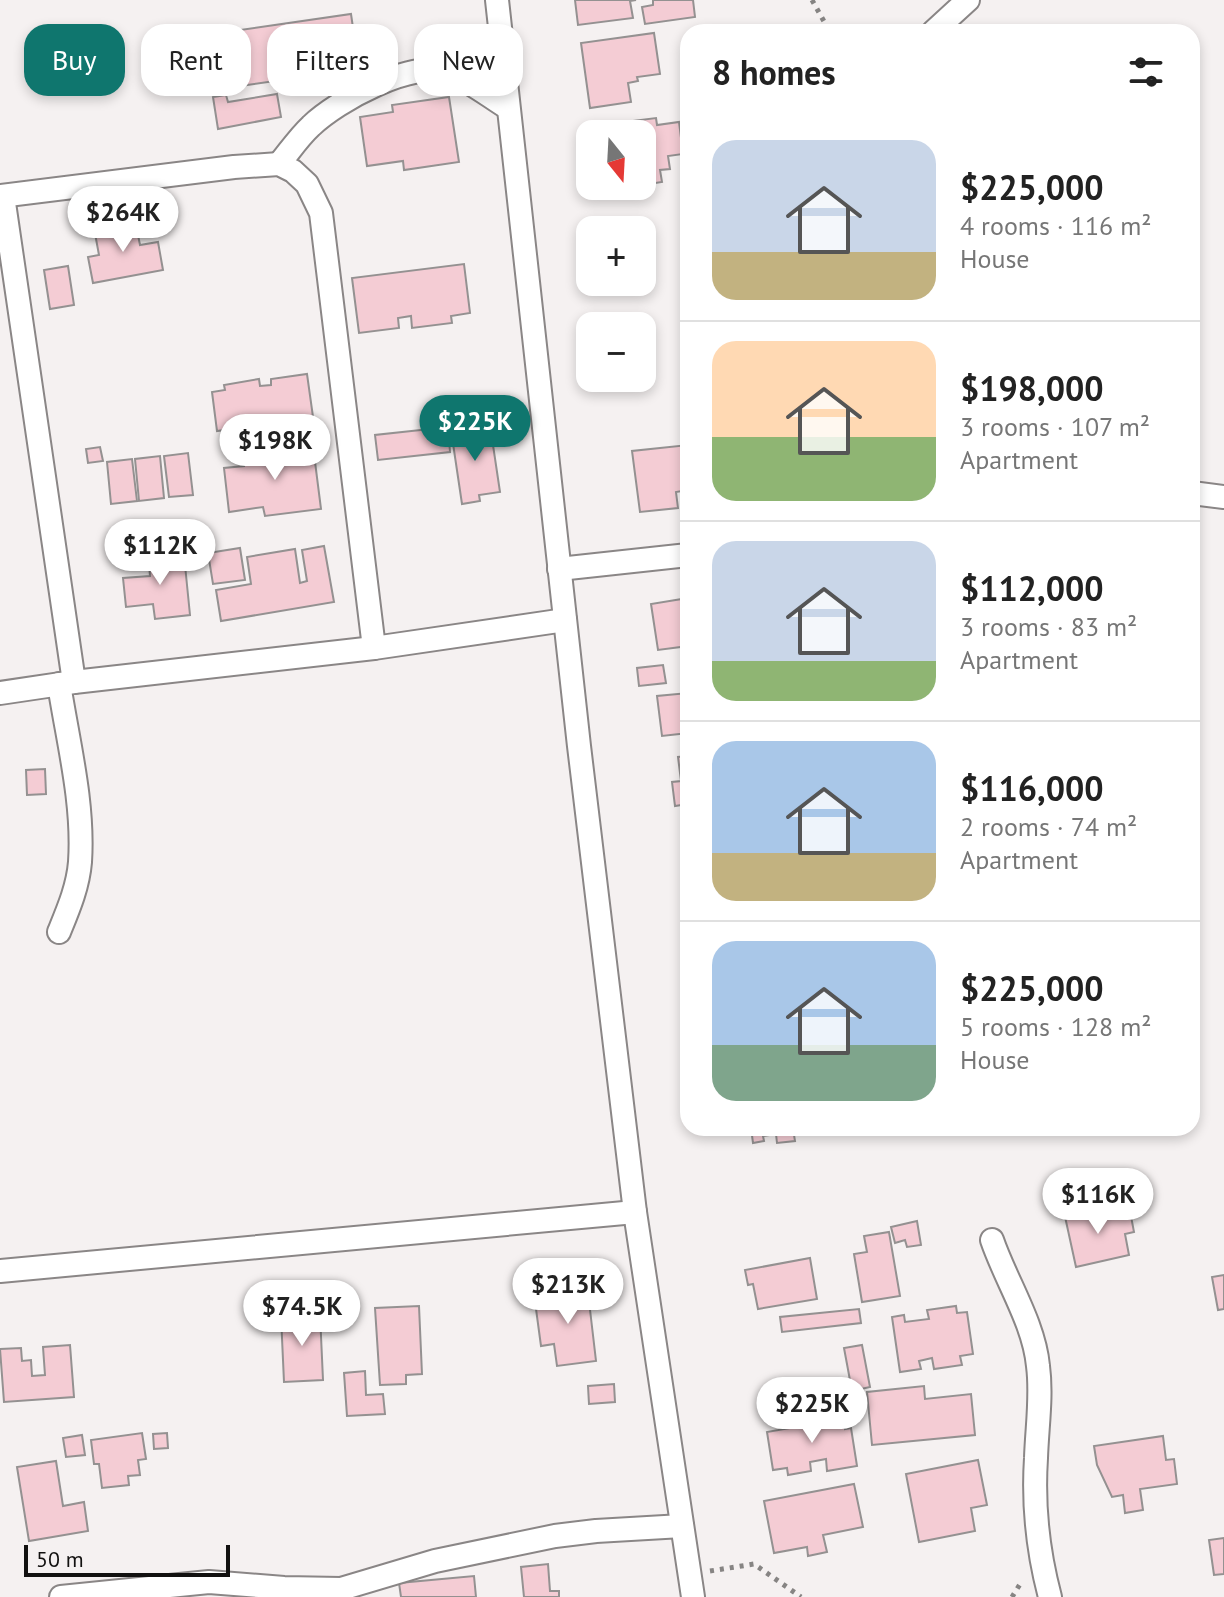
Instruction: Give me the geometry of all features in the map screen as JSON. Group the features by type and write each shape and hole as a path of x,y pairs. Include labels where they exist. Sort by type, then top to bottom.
{"street":[{"path":"497,0 559,569 635,1212 691,1586"},
{"path":"942,24 968,0"},
{"path":"279,164 310,127 336,105 399,75 430,70 449,72 508,108"},
{"path":"59,932 74,895 80,863 79,821 66,683 2,196 279,164 293,171 307,184 321,213 374,648"},
{"path":"1200,494 1224,497"},
{"path":"559,569 680,556"},
{"path":"0,693 374,648 565,620"},
{"path":"0,1271 635,1212"},
{"path":"992,1240 1037,1354 1039,1400 1035,1462 1038,1533 1050,1597"},
{"path":"61,1597 209,1582 341,1593 435,1561 555,1536 624,1528 682,1526"}],"path":[{"path":"812,0 826,24"},
{"path":"691,1586 749,1563 801,1597"}],"building":[{"path":"575,0 636,0 630,1 633,18 578,25"},
{"path":"653,0 693,0 695,17 645,24 642,7 653,5"},
{"path":"351,14 352,24 282,24"},
{"path":"267,26 267,82 251,84 251,28"},
{"path":"654,33 660,74 637,77 638,81 628,83 631,102 590,108 581,43"},
{"path":"226,96 228,102 277,96 281,117 218,129 213,97"},
{"path":"449,97 459,162 404,170 403,161 367,166 360,117 393,112 392,105"},
{"path":"656,118 657,125 679,122 680,154 668,156 670,169 660,170 662,182 656,183 656,120 640,120"},
{"path":"135,220 140,245 158,242 163,270 93,283 88,257 99,255 94,228"},
{"path":"464,264 470,313 451,316 452,323 412,328 411,316 398,318 399,328 359,333 352,278"},
{"path":"68,266 74,305 50,309 44,270"},
{"path":"307,374 314,424 281,429 280,422 217,431 212,392 225,390 224,385 259,379 260,386 271,385 271,379"},
{"path":"490,425 500,492 479,495 480,501 462,504 451,430"},
{"path":"448,427 450,452 378,460 375,435"},
{"path":"313,446 321,509 265,516 263,507 229,512 224,468 244,466 243,455"},
{"path":"680,446 680,491 676,492 678,508 640,512 632,451"},
{"path":"100,447 103,461 88,463 86,449"},
{"path":"188,453 193,495 169,497 164,456"},
{"path":"160,456 164,498 139,501 135,459"},
{"path":"132,459 137,501 111,504 107,462"},
{"path":"324,546 334,602 221,621 216,590 251,584 247,557 295,549 300,583 307,581 302,550"},
{"path":"174,548 175,566 185,565 190,615 155,619 153,604 126,607 123,578 150,576 148,551"},
{"path":"240,548 245,580 213,584 208,553"},
{"path":"680,599 680,647 658,650 651,604"},
{"path":"663,665 666,683 639,686 637,668"},
{"path":"680,694 680,734 662,736 657,696"},
{"path":"45,769 46,794 27,795 26,770"},
{"path":"680,781 680,805 675,806 672,782"},
{"path":"752,1136 763,1136 764,1141 753,1143"},
{"path":"776,1136 794,1136 795,1141 777,1143"},
{"path":"1090,1207 1092,1219 1130,1211 1134,1232 1125,1234 1129,1255 1076,1267 1064,1212"},
{"path":"917,1221 921,1245 907,1247 905,1240 895,1243 891,1227"},
{"path":"889,1232 900,1296 862,1302 854,1254 867,1252 864,1236"},
{"path":"810,1258 817,1299 758,1309 753,1284 748,1285 745,1270"},
{"path":"1224,1275 1224,1309 1218,1310 1212,1277"},
{"path":"587,1284 596,1361 557,1366 554,1344 541,1346 536,1309 545,1307 544,1297 563,1295 561,1287"},
{"path":"419,1306 422,1374 406,1375 406,1384 380,1385 375,1308"},
{"path":"956,1306 957,1313 967,1312 973,1354 960,1356 962,1365 934,1369 932,1358 919,1361 921,1369 900,1372 892,1317 904,1315 905,1322 929,1319 927,1310"},
{"path":"859,1309 861,1323 782,1332 780,1317"},
{"path":"320,1314 323,1380 284,1382 281,1316"},
{"path":"70,1345 74,1397 4,1402 0,1349 21,1348 22,1361 31,1360 32,1376 45,1375 43,1347"},
{"path":"862,1345 870,1387 852,1391 844,1348"},
{"path":"365,1371 366,1395 383,1394 385,1414 347,1416 344,1373"},
{"path":"614,1384 615,1402 589,1404 588,1386"},
{"path":"924,1386 925,1399 971,1394 975,1435 872,1445 867,1392"},
{"path":"821,1415 823,1422 843,1419 845,1429 851,1428 857,1466 827,1471 826,1459 810,1462 811,1471 788,1475 787,1468 773,1470 767,1432 790,1428 789,1420"},
{"path":"142,1433 146,1459 138,1460 140,1475 128,1476 129,1485 102,1488 99,1464 94,1464 91,1440"},
{"path":"167,1433 168,1448 154,1449 153,1434"},
{"path":"82,1435 85,1455 66,1457 63,1438"},
{"path":"1163,1436 1166,1460 1174,1459 1177,1484 1140,1489 1143,1510 1125,1513 1123,1495 1112,1497 1097,1465 1094,1446"},
{"path":"978,1460 987,1505 971,1508 975,1531 919,1542 906,1474"},
{"path":"56,1461 63,1506 84,1502 88,1531 29,1541 17,1467"},
{"path":"854,1484 863,1527 823,1535 827,1552 808,1556 807,1547 774,1553 764,1501"},
{"path":"1224,1538 1224,1574 1214,1575 1209,1540"},
{"path":"548,1564 550,1591 559,1591 559,1597 524,1597 521,1567"},
{"path":"474,1576 476,1597 401,1597 399,1583"}]}
